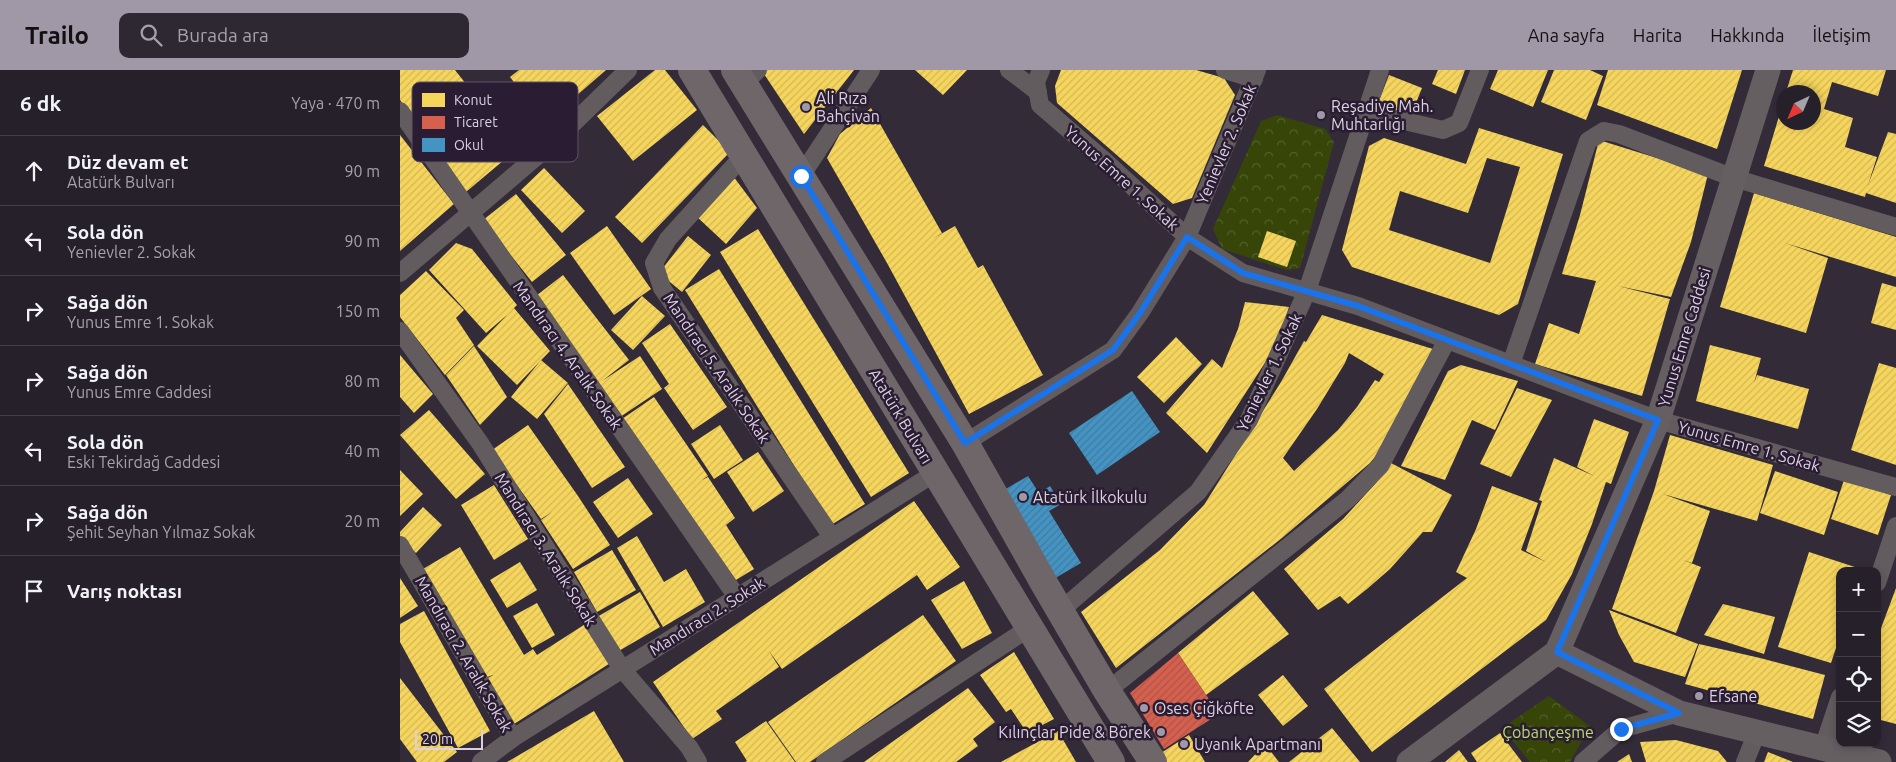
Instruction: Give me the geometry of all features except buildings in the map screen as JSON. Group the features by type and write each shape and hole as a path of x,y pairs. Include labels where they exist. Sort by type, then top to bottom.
{"main road":[{"name":"Atatürk Bulvarı","path":"692,70 1111,762"},
{"path":"745,75 801,176 965,443 1060,611 1153,762"}],"street":[{"path":"578,119 628,70"},
{"path":"801,176 871,70"},
{"path":"1009,70 1038,92"},
{"path":"1038,92 1036,82 1041,70"},
{"path":"1225,70 1256,74"},
{"name":"Yenievler 1. Sokak","path":"1060,611 1198,492 1249,420 1307,291 1380,70"},
{"path":"1366,112 1443,130 1459,122 1480,70"},
{"name":"Yunus Emre Caddesi","path":"1557,652 1658,420 1768,70"},
{"name":"Yenievler 2. Sokak","path":"965,443 1113,350 1140,313 1187,237 1256,74"},
{"name":"Yunus Emre 1. Sokak","path":"1038,92 1040,105 1105,161 1187,237 1243,273 1358,306 1658,420 1896,486"},
{"name":"Mandıracı 4. Aralık Sokak","path":"400,111 412,129"},
{"path":"1511,364 1588,141 1604,131 1619,134 1734,178 1896,227"},
{"name":"Mandıracı 5. Aralık Sokak","path":"744,155 668,239 654,263 662,288 832,537"},
{"name":"Mandıracı 4. Aralık Sokak","path":"435,162 737,597"},
{"path":"400,273 529,162"},
{"name":"Mandıracı 3. Aralık Sokak","path":"400,331 480,443 622,669 689,748 698,762"},
{"path":"1107,690 1348,499 1380,466 1447,340"},
{"name":"Mandıracı 2. Sokak","path":"481,762 512,738 935,473"},
{"path":"1881,571 1896,526"},
{"name":"Mandıracı 2. Aralık Sokak","path":"400,544 512,738"},
{"path":"825,762 1029,628"},
{"path":"1409,762 1557,652 1679,713 1879,762"},
{"path":"1823,748 1838,702"},
{"path":"1583,762 1621,729 1679,713"},
{"path":"1745,762 1757,732"}],"green space":[{"path":"1277,115 1325,129 1334,142 1300,268 1287,270 1222,249 1213,229 1261,121"},
{"name":"Çobançeşme","path":"1549,696 1590,726 1570,762 1530,762 1502,728"}],"place":[{"name":"Ali Rıza Bahçivan","path":"806,107"},
{"name":"Reşadiye Mah. Muhtarlığı","path":"1321,115"},
{"name":"Atatürk İlkokulu","path":"1023,497"},
{"name":"Efsane","path":"1699,696"},
{"name":"Oses Çiğköfte","path":"1144,708"},
{"name":"Kılınçlar Pide & Börek","path":"1161,732"},
{"name":"Uyanık Apartmanı","path":"1184,744"}],"route":[{"path":"801,176 965,443 1113,350 1140,313 1187,237 1243,273 1358,306 1658,420 1557,652 1679,713 1621,729"}]}
